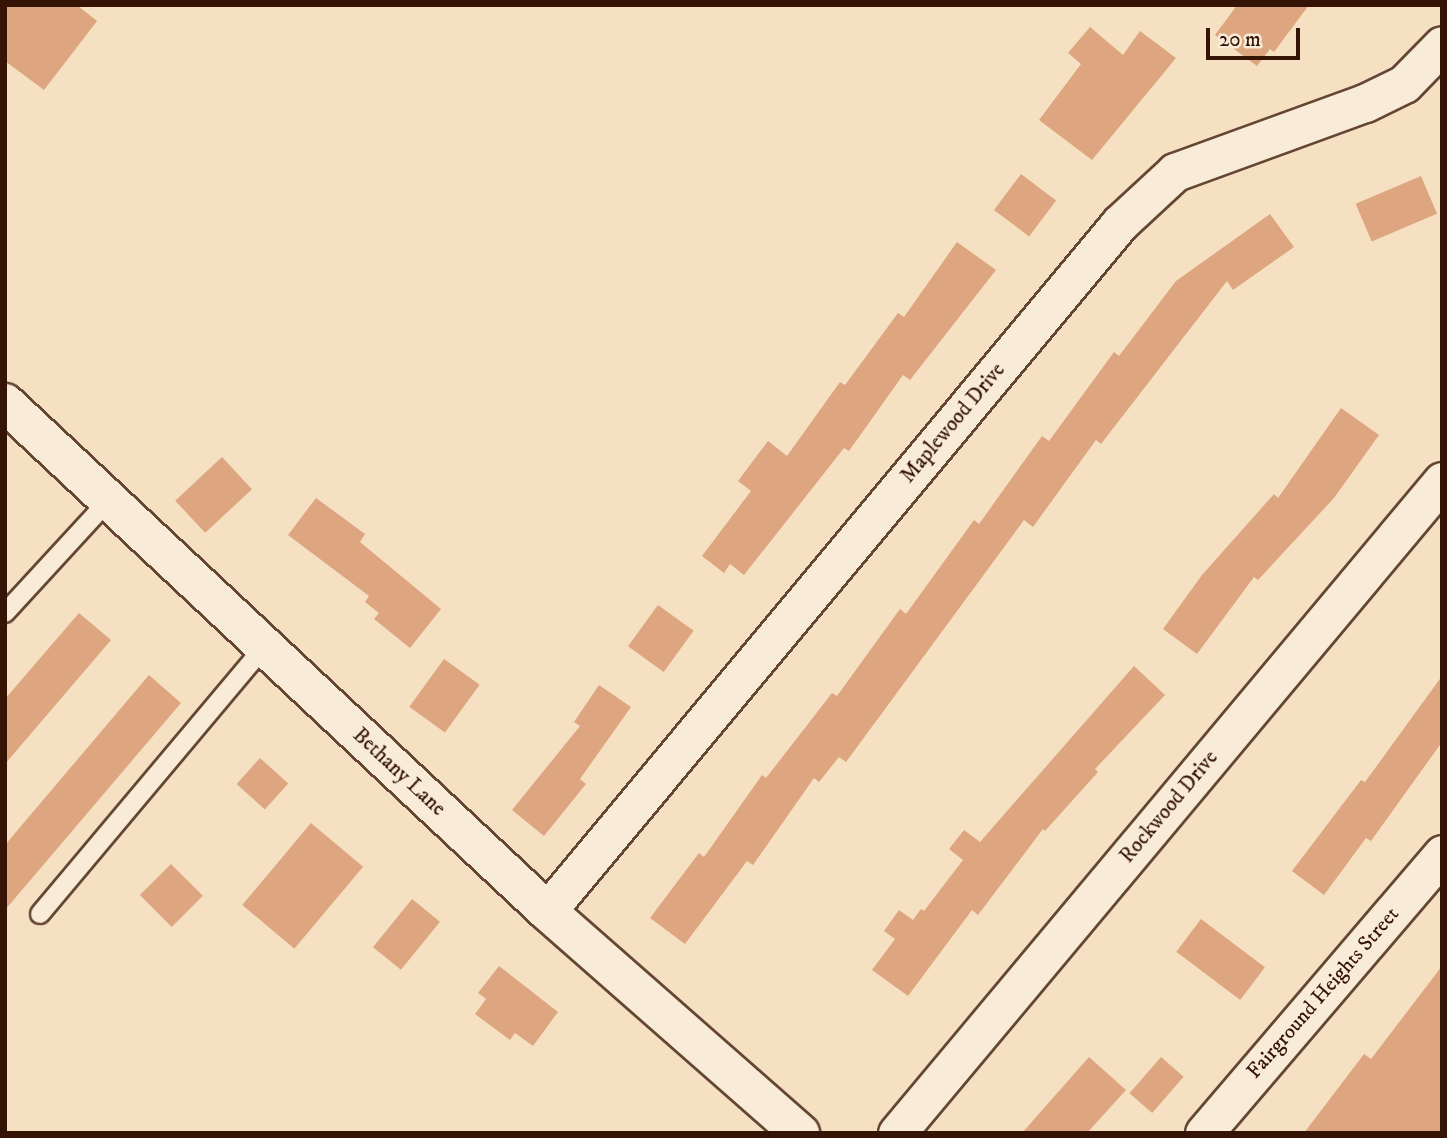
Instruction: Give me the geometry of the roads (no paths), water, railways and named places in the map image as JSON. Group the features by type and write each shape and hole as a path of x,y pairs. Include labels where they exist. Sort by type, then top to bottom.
{"street":[{"name":"Maplewood Drive","path":"547,911 1120,223 1175,172 1365,103 1404,83 1442,45"},
{"name":"Bethany Lane","path":"5,403 547,911 800,1133"},
{"name":"Rockwood Drive","path":"897,1133 1442,481"},
{"name":"Fairground Heights Street","path":"1203,1133 1442,854"}],"lane":[{"path":"5,613 109,500"},
{"path":"40,914 265,646"}]}
